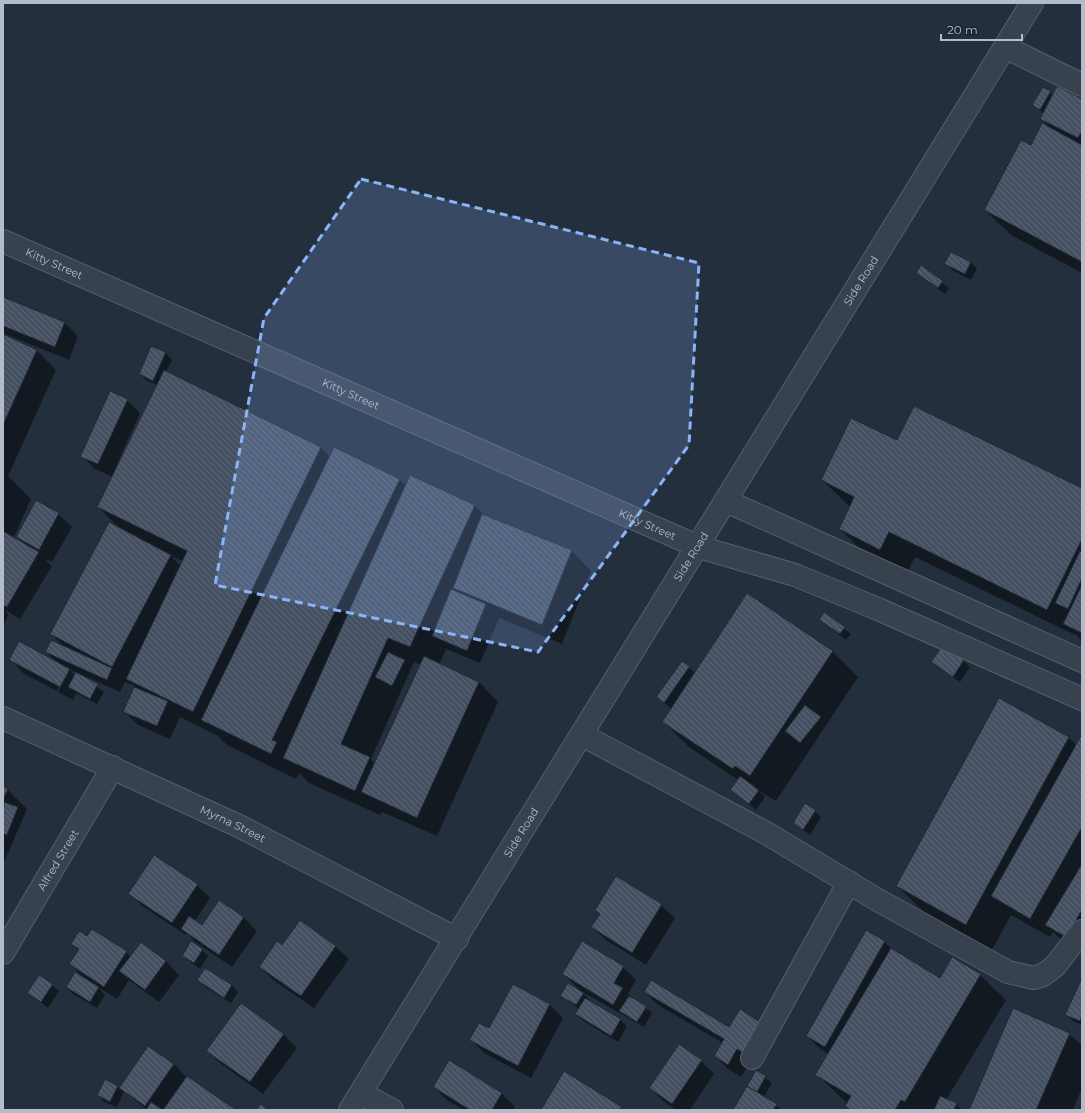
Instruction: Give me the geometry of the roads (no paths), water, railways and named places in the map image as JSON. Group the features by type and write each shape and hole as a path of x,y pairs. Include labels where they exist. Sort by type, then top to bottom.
{"street":[{"name":"Side Road","path":"355,1102 699,547 1032,3"},
{"path":"1005,47 1082,86"},
{"name":"Kitty Street","path":"3,241 699,547 795,575 878,609 1082,699"},
{"path":"726,501 1082,660"},
{"name":"Myrna Street","path":"3,718 113,767 241,827 457,939"},
{"path":"582,735 768,834 849,882 1008,972 1024,977 1034,978 1049,971 1082,931"},
{"name":"Alfred Street","path":"3,952 113,767"},
{"path":"752,1058 849,882"},
{"path":"355,1102 392,1110"}]}
